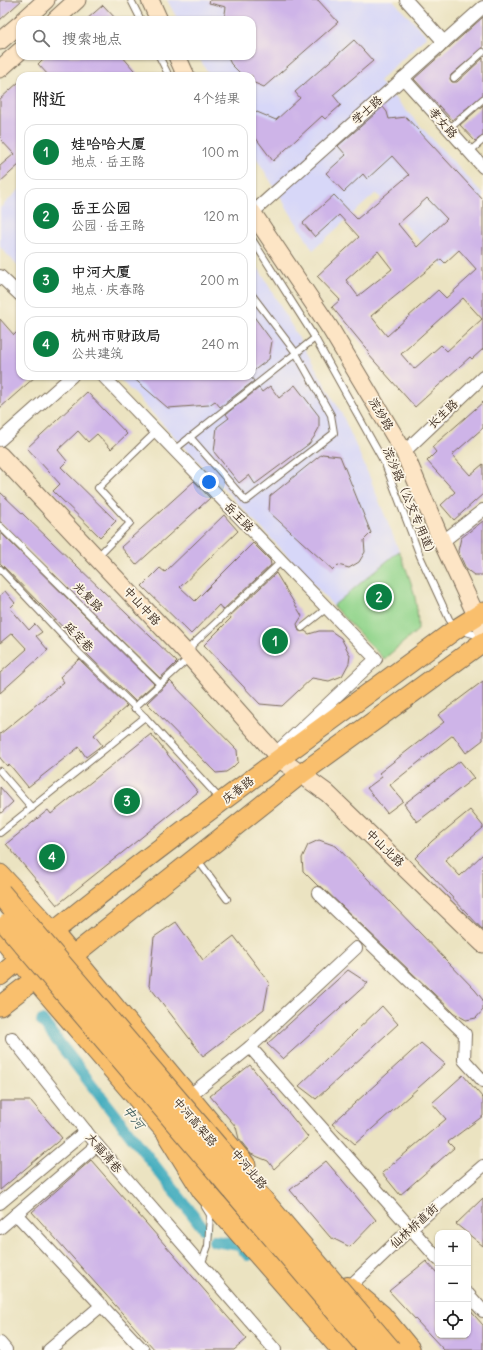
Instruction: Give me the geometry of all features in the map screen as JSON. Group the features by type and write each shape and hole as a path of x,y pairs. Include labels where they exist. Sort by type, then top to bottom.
{"highway":[{"name":"中河高架路","path":"0,893 390,1350"},
{"name":"中河高架路","path":"0,915 40,964 370,1350"},
{"path":"166,1132 199,1193 343,1350"},
{"path":"348,1288 381,1316 409,1350"}],"main road":[{"path":"28,16 46,0"},
{"path":"60,16 78,0"},
{"path":"150,0 157,16"},
{"path":"0,69 16,55"},
{"path":"179,60 184,72"},
{"name":"浣纱路","path":"256,219 330,328 404,452 442,542 481,620"},
{"name":"中山中路","path":"0,452 190,657 280,759"},
{"name":"庆春路","path":"0,1006 53,932 223,801 456,629 481,620"},
{"name":"庆春路","path":"0,976 71,956 301,774 483,642"},
{"name":"中山北路","path":"280,759 327,793 483,944"},
{"name":"中河北路","path":"0,874 53,932 71,956 399,1350"},
{"path":"0,936 166,1132 190,1151 323,1312 357,1350"}],"street":[{"path":"408,1 444,42"},
{"name":"学士路","path":"256,209 483,7"},
{"name":"孝女路","path":"403,78 483,167"},
{"path":"0,276 16,291"},
{"name":"长生路","path":"404,452 483,377"},
{"path":"0,452 68,380"},
{"name":"岳王路","path":"107,380 376,659 281,748 280,759"},
{"path":"442,542 483,510"},
{"path":"318,893 465,1034 464,1060 483,1081"},
{"path":"189,1096 250,1047 356,948"},
{"name":"大福清巷","path":"12,1038 96,1145 276,1350"},
{"path":"250,1047 435,1256"},
{"path":"0,1203 86,1131"},
{"path":"0,1228 96,1145"},
{"name":"仙林桥直街","path":"348,1288 411,1228 483,1166"},
{"path":"16,1214 143,1350"},
{"path":"471,1297 483,1311"},
{"path":"49,1350 102,1305"},
{"path":"0,1343 6,1350"}],"lane":[{"path":"131,0 139,16"},
{"path":"454,78 483,52"},
{"path":"161,60 167,72"},
{"path":"449,129 483,99"},
{"path":"469,152 483,140"},
{"name":"浣沙路（公交专用道）","path":"256,245 315,338 385,464 420,556 448,619 456,629"},
{"path":"190,437 246,501 334,433 331,415 296,353 256,300"},
{"path":"174,450 315,338"},
{"path":"96,557 130,523 98,488 156,432"},
{"name":"光复路","path":"0,526 160,684"},
{"path":"134,708 190,657 192,645 282,561"},
{"name":"延定巷","path":"0,569 134,708 145,717 223,801"},
{"path":"302,628 326,608"},
{"path":"456,629 483,638"},
{"path":"0,833 145,717"},
{"path":"0,771 32,808"},
{"path":"196,858 227,900"},
{"path":"0,984 26,968"},
{"path":"199,1193 210,1216 208,1246 201,1266"}],"shaded area":[{"path":"167,0 393,0 427,36 379,81 483,194 483,233 445,268 376,193 313,250 256,157 256,72 208,72 200,60 256,60 256,16 176,16"},
{"path":"16,193 16,264 0,247 0,208"},
{"path":"256,268 259,269 342,414 370,478 399,551 333,606 303,572 121,380 256,380"}],"green space":[{"path":"399,551 413,589 417,608 418,630 384,659 333,606"}],"building":[{"path":"0,0 22,0 0,20"},
{"path":"210,0 318,0 338,22 264,87 256,84 256,72 239,72 229,60 256,60 256,16 225,16 226,7 209,3"},
{"path":"103,5 113,16 91,16"},
{"path":"483,17 483,48 451,75 450,79 452,82 457,82 483,58 483,95 452,120 414,79"},
{"path":"354,40 373,61 333,95 341,105 325,119 322,116 273,161 256,138 256,113 276,120 300,98 295,92"},
{"path":"42,60 125,60 136,72 45,72 38,64"},
{"path":"16,85 16,168 0,182 0,166 14,154 0,139 0,99"},
{"path":"483,105 483,136 475,141 460,125"},
{"path":"383,107 387,112 389,119 406,117 483,200 483,349 472,359 470,357 415,407 368,354 369,352 332,307 340,300 317,276 359,237 339,215 315,237 303,223 334,195 357,219 409,175 392,156 367,179 363,174 344,192 326,173 346,155 338,146","holes":["427,198 447,219 417,247 398,224","459,250 477,270 446,298 438,290 387,336 371,316 441,259 445,263","378,251 392,269 358,296 346,280","463,298 482,319 447,351 441,345 414,369 401,354"]},
{"path":"0,319 14,335 16,333 16,380 32,380 0,408"},
{"path":"256,319 272,341 269,359 256,369"},
{"path":"136,380 254,381 220,407 215,401 209,405 168,408"},
{"path":"295,385 319,416 319,428 314,437 309,444 255,484 249,475 239,483 214,452 217,427 229,418 226,414 259,388 262,392 270,386 279,398"},
{"path":"87,392 127,434 111,449 97,434 88,442 78,431 58,450 67,461 61,467 116,521 100,537 53,491 60,484 27,448"},
{"path":"483,402 483,428 452,455 470,475 483,464 483,494 454,520 441,505 455,492 427,461 436,452 432,447"},
{"path":"322,454 340,456 371,533 364,540 365,552 359,562 349,568 338,565 333,570 269,512 270,496"},
{"path":"194,481 210,498 136,565 121,547"},
{"path":"0,492 177,662 170,669 160,678 0,522"},
{"path":"224,515 238,531 180,587 195,601 253,543 270,560 271,565 223,610 219,605 191,634 142,586 160,568 165,572"},
{"path":"483,521 483,575 474,575 466,569 458,551 461,538"},
{"path":"0,532 154,684 135,701 86,653 87,652 0,563"},
{"path":"276,573 302,616 297,624 299,631 305,631 309,634 319,631 331,631 341,638 350,655 349,663 342,676 329,681 312,678 282,706 260,704 204,645 231,618 230,616"},
{"path":"5,591 15,603 10,608 29,630 35,624 42,632 36,636 48,650 0,693 0,673 27,649 12,633 0,643 0,595"},
{"path":"79,659 127,706 94,735 102,745 86,757 79,747 28,787 9,764 7,766 0,758 0,734 64,682 60,677"},
{"path":"170,681 237,750 238,762 226,772 216,773 147,703"},
{"path":"483,681 483,740 466,753 453,735 390,785 403,801 387,813 367,788 382,777 379,773 444,722 438,715"},
{"path":"151,734 198,792 57,905 6,844 48,810 51,814"},
{"path":"460,761 474,778 417,822 404,804"},
{"path":"0,787 13,802 0,814"},
{"path":"470,810 483,828 445,860 460,876 483,854 483,930 415,858 432,841"},
{"path":"319,840 336,846 475,990 483,1000 483,1010 476,1018 466,1020 454,1013 323,888 318,886 303,871 302,858 308,845"},
{"path":"176,922 203,960 234,936 269,982 264,1009 203,1056 149,986 154,937"},
{"path":"348,970 368,983 283,1059 267,1044"},
{"path":"382,1006 398,1024 316,1099 299,1086"},
{"path":"421,1043 445,1064 355,1144 332,1124"},
{"path":"250,1065 308,1137 274,1169 268,1161 251,1154 239,1139 236,1127 210,1096"},
{"path":"463,1075 483,1098 483,1116 448,1142 454,1148 400,1195 382,1173 446,1119 432,1103"},
{"path":"0,1101 31,1101 62,1138 0,1190"},
{"path":"91,1160 247,1339 234,1350 155,1350 32,1212"},
{"path":"326,1161 376,1220 350,1247 330,1237 290,1190"},
{"path":"483,1198 483,1246 471,1236 471,1230 463,1230 456,1224"},
{"path":"426,1261 435,1271 435,1338 471,1338 471,1311 483,1325 483,1350 444,1350 389,1291"}],"waterway":[{"name":"中河","path":"42,1021 204,1229"},
{"name":"中河","path":"214,1241 239,1245 248,1255"}],"place":[{"name":"岳王公园","path":"379,597"},
{"name":"娃哈哈大厦","path":"275,641"},
{"name":"中河大厦","path":"127,801"},
{"name":"杭州市财政局","path":"52,857"}]}
